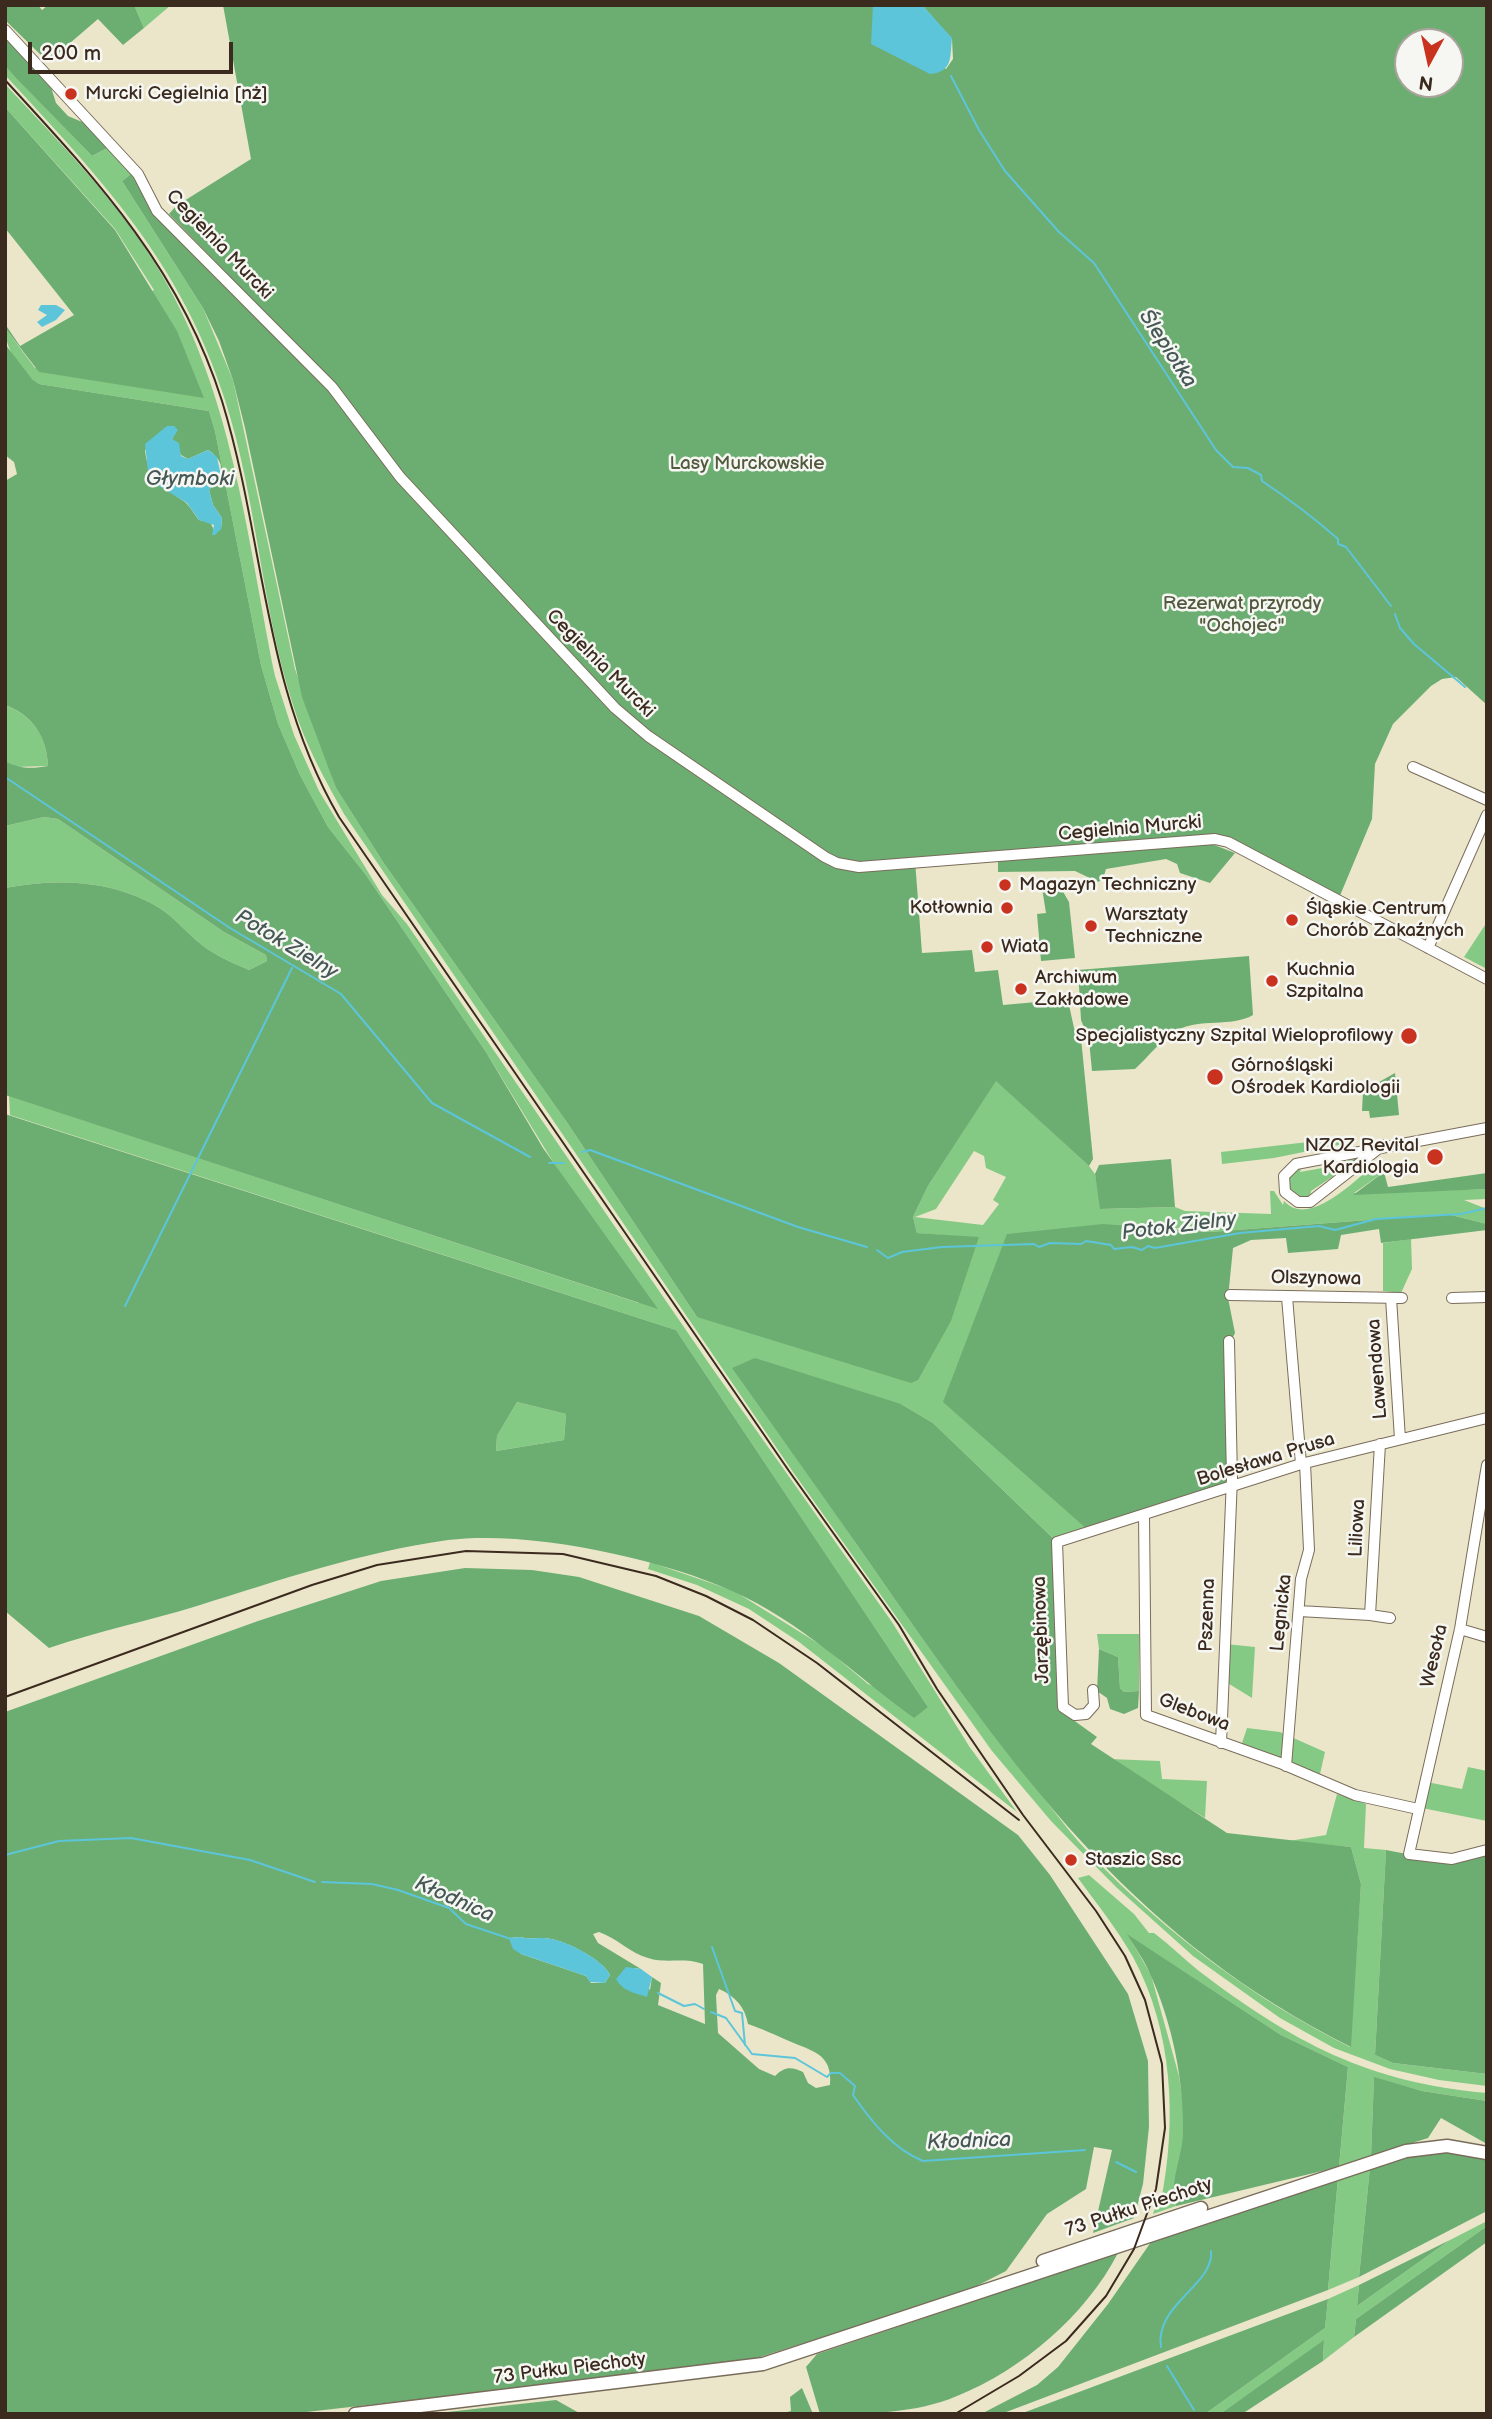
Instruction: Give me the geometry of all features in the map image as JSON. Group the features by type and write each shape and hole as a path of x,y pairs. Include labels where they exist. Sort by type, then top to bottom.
{"main road":[{"name":"73 Pułku Piechoty","path":"355,2414 704,2373 788,2358 982,2290 1059,2255 1226,2200 1314,2181 1425,2147 1468,2148 1487,2153"}],"street":[{"name":"Cegielnia Murcki","path":"5,30 138,174 157,211 332,387 400,477 615,708 648,736 825,857 837,863 859,867 1214,839 1228,842 1487,979"},
{"path":"1413,767 1487,800"},
{"path":"1428,948 1487,814"},
{"path":"1383,1145 1310,1202 1298,1202 1284,1192 1284,1177 1296,1164 1383,1145 1487,1128"},
{"name":"Olszynowa","path":"1230,1295 1396,1298"},
{"name":"Legnicka","path":"1286,1766 1303,1572 1309,1550 1287,1297"},
{"path":"1451,1297 1487,1297"},
{"name":"Lawendowa","path":"1396,1298 1400,1438"},
{"name":"Pszenna","path":"1220,1743 1231,1488 1229,1341"},
{"name":"Bolesława Prusa","path":"1057,1542 1303,1464 1487,1418"},
{"name":"Liliowa","path":"1370,1615 1380,1444"},
{"name":"Wesoła","path":"1487,1465 1460,1629 1409,1854 1452,1859 1487,1850"},
{"name":"Glebowa","path":"1144,1515 1145,1713 1152,1719 1286,1766 1355,1795 1418,1809"},
{"name":"Jarzębinowa","path":"1057,1542 1063,1707 1077,1716 1086,1714 1094,1705 1093,1690"},
{"path":"1299,1611 1390,1618"},
{"path":"1460,1629 1487,1637"}],"green space":[{"path":"5,5 38,5 42,10 48,5 134,5 144,28 123,45 98,19 48,62 5,20"},
{"path":"134,5 171,5 144,28"},
{"name":"Lasy Murckowskie","path":"223,5 873,5 873,22 946,69 953,59 952,39 922,5 1487,5 1487,705 1456,677 1442,679 1431,686 1393,724 1375,764 1372,819 1339,898 1229,839 915,860 922,953 972,950 975,972 998,970 1003,1005 1037,1002 1038,1006 1069,1005 1074,1028 1081,1038 1093,1159 1089,1166 996,1081 928,1186 913,1217 917,1233 979,1237 951,1321 918,1380 911,1383 697,1317 568,1124 383,862 336,788 302,697 233,380 203,308 122,181 131,174 162,222 318,381 326,375 169,214 176,206 251,159"},
{"path":"5,36 50,84 56,103 68,116 87,124 109,147 92,156 17,79 5,66"},
{"path":"5,66 92,156 109,147 131,174 122,181 203,308 233,380 295,669 336,788 383,862 568,1124 697,1317 979,1238 917,1233 913,1217 928,1186 996,1080 1089,1166 1095,1174 1101,1209 1175,1207 1185,1211 1271,1214 1270,1191 1274,1191 1283,1205 1284,1201 1295,1208 1307,1209 1334,1197 1381,1160 1384,1172 1354,1193 1487,1189 1487,1199 1464,1200 1487,1209 1487,1224 1447,1214 1210,1232 1177,1228 1088,1530 1054,1539 933,1423 901,1404 814,1483 979,1716 1085,1848 1150,1912 1213,1963 1280,2008 1350,2047 1361,1884 1351,1847 1289,1841 1326,1835 1337,1794 1366,1804 1364,1848 1386,1850 1375,2055 1393,2063 1487,2074 1487,2086 1439,2080 1390,2069 1334,2048 1280,2018 1193,1956 1116,1887 1051,1821 992,1751 793,1472 344,814 309,747 282,668 236,437 207,351 186,306 134,225 74,150 5,75","holes":["974,1151 984,1156 986,1168 1006,1177 993,1200 999,1204 983,1225 915,1217 936,1209"]},
{"path":"5,84 121,214 154,262 181,310 202,360 233,463 275,676 294,735 319,791 382,895 407,924 710,1365 892,1622 969,1746 1017,1812 799,1642 749,1609 697,1585 648,1569 650,1562 734,1591 824,1647 868,1684 928,1707 676,1330 10,1115 9,1096 639,1303 486,1052 366,875 328,827 300,775 278,724 261,665 209,411 39,384 26,374 15,360 5,328 35,368 154,290 115,229 5,107"},
{"path":"5,107 115,230 177,331 204,398 39,372 5,328 5,324 20,346 74,315 5,228"},
{"path":"5,344 39,384 209,411 215,431 261,665 278,724 300,775 328,827 366,875 486,1052 543,1148 658,1309 5,1095 5,888 66,883 125,892 161,909 202,945 225,959 249,970 267,961 266,955 224,932 58,819 44,817 5,826 5,761 26,768 48,766 45,745 36,728 15,709 5,705 5,481 17,474 14,462 5,455","holes":["177,430 172,439 181,455 188,459 208,450 219,460 221,470 209,490 213,505 222,518 221,529 214,530 210,522 199,520 187,504 163,487 149,468 145,450"]},
{"path":"5,705 23,715 37,728 45,745 48,766 14,767 5,761"},
{"path":"44,817 58,819 224,932 266,955 267,961 249,970 225,959 202,945 161,909 125,892 66,883 5,888 5,826"},
{"path":"1212,844 1235,853 1210,883 1180,873 1177,864 1166,859 1106,869 1103,879 1098,882 1075,871 998,872 998,861"},
{"path":"1041,882 1058,883 1069,902 1075,958 1041,961 1037,914 1046,913"},
{"path":"1487,922 1487,969 1464,957"},
{"path":"1249,956 1253,1015 1235,1021 1195,1024 1176,1031 1135,1069 1092,1071 1089,1040 1081,1020 1078,970"},
{"path":"1395,1073 1399,1115 1370,1118 1369,1111 1362,1111 1363,1091"},
{"path":"5,1114 676,1330 928,1707 914,1718 804,1633 757,1603 732,1591 631,1558 593,1549 516,1539 448,1540 384,1552 49,1648 5,1611","holes":["517,1402 566,1414 564,1440 496,1451 497,1436"]},
{"path":"1343,1138 1343,1144 1274,1158 1222,1164 1221,1152"},
{"path":"1362,1157 1311,1191 1310,1197 1301,1199 1289,1192 1286,1183 1292,1171 1302,1166 1300,1172 1345,1164 1349,1158"},
{"path":"1171,1159 1175,1207 1100,1209 1095,1174 1099,1165"},
{"path":"1384,1172 1388,1187 1487,1173 1487,1189 1353,1195"},
{"path":"1447,1214 1487,1224 1487,1230 1381,1243 1379,1229 1341,1235 1338,1249 1288,1253 1286,1238 1251,1240 1233,1248 1228,1298 1235,1333 1225,1353 1230,1477 1226,1487 1088,1530 943,1402 1007,1234 1103,1224 1210,1232"},
{"path":"1411,1239 1412,1269 1401,1293 1383,1291 1383,1243"},
{"path":"755,1358 901,1404 933,1423 1057,1542 1058,1709 1097,1737 1091,1744 1227,1833 1351,1847 1361,1884 1351,2047 1277,2005 1210,1959 1149,1909 1094,1855 1042,1797 945,1670 732,1368"},
{"path":"517,1402 566,1414 564,1440 496,1451 497,1436"},
{"path":"465,1568 532,1570 579,1577 699,1616 779,1663 1018,1835 1050,1875 1128,1994 1148,2061 1149,2127 1143,2184 1134,2218 1093,2233 1112,2150 1094,2147 1086,2189 1047,2214 1006,2271 967,2291 760,2357 728,2364 289,2414 5,2414 5,1712 258,1621 381,1581","holes":["599,1932 606,1935 648,1958 703,1964 705,2024 658,2005 661,1983 652,1977 650,1990 634,1968 641,1969 598,1943 593,1934","509,1938 550,1939 570,1945 599,1962 610,1975 605,1983 591,1983 586,1976 521,1954","719,1989 730,1995 742,2007 748,2024 819,2055 828,2066 830,2085 816,2088 808,2083 803,2072 795,2069 785,2069 775,2076 759,2069 718,2033 716,1995"]},
{"path":"1097,1634 1139,1634 1139,1691 1124,1692 1120,1688 1118,1657 1099,1649"},
{"path":"1226,1644 1255,1647 1252,1698 1226,1682"},
{"path":"1099,1649 1118,1657 1120,1688 1124,1692 1139,1691 1138,1708 1124,1714 1110,1709 1107,1698 1097,1691"},
{"path":"1247,1728 1280,1732 1325,1752 1320,1774 1241,1746"},
{"path":"1110,1759 1160,1761 1162,1779 1207,1781 1205,1818"},
{"path":"1468,1767 1487,1771 1487,1821 1422,1808 1427,1782 1462,1789"},
{"path":"1386,1850 1448,1862 1487,1851 1487,2074 1393,2063 1375,2055"},
{"path":"1089,1875 1134,1914 1149,1933 1154,1933 1233,1996 1300,2038 1369,2069 1405,2080 1487,2093 1487,2101 1422,2091 1374,2078 1371,2156 1339,2167 1348,2067 1281,2035 1128,1935 1151,1975 1179,2076 1184,2109 1183,2150 1172,2195 1176,2206 1153,2214 1157,2202 1161,2201 1169,2139 1170,2108 1164,2045 1146,1985 1133,1957 1078,1878"},
{"path":"1127,1934 1281,2035 1348,2067 1339,2167 1176,2206 1174,2189 1183,2132 1179,2073 1171,2033 1158,1994 1146,1965"},
{"path":"1374,2077 1422,2091 1487,2101 1487,2144 1441,2118 1428,2138 1371,2156"},
{"path":"1452,2152 1487,2159 1487,2211 1359,2277 1370,2167 1404,2157"},
{"path":"1370,2167 1359,2277 1328,2290 1338,2178"},
{"path":"1338,2178 1328,2290 1001,2414 981,2414 1037,2385 1058,2367 1108,2304 1151,2242"},
{"path":"1487,2221 1487,2226 1356,2319 1354,2337 1323,2361 1324,2341 1220,2414 1205,2414 1325,2328 1328,2299 1359,2285 1357,2306 1450,2240"},
{"path":"1487,2226 1487,2242 1354,2337 1356,2319"},
{"path":"1450,2240 1357,2306 1359,2285"},
{"path":"1118,2253 1105,2276 1070,2319 1028,2356 981,2385 941,2402 907,2410 820,2414 806,2367 817,2354"},
{"path":"1328,2299 1325,2328 1205,2414 1020,2414"},
{"path":"1324,2340 1323,2361 1242,2414 1220,2414"},
{"path":"802,2388 813,2414 779,2414 791,2411 790,2397"},
{"path":"556,2400 581,2414 429,2414"}],"water":[{"path":"873,5 922,5 952,38 947,67 930,74 871,44"},
{"path":"41,305 56,305 65,310 56,320 42,327 37,322 47,315 38,310"},
{"name":"Głymboki","path":"167,426 174,426 178,430 172,439 179,443 181,456 188,459 208,450 217,457 221,476 209,490 213,505 222,518 221,529 215,535 212,535 214,525 199,520 187,503 159,486 148,471 145,444"},
{"path":"509,1938 550,1939 570,1945 599,1962 610,1975 605,1983 590,1982 586,1976 521,1954 513,1949"},
{"path":"626,1967 641,1969 652,1977 647,1997 629,1991 616,1979"}],"waterway":[{"name":"Ślepiotka","path":"951,76 979,130 1005,171 1059,232 1094,263 1216,450 1233,467 1248,468 1261,475 1262,481 1338,539 1338,544 1346,547 1391,606"},
{"name":"Ślepiotka","path":"1395,614 1400,628 1414,644 1465,687"},
{"name":"Potok Zielny","path":"5,777 230,928 341,994 432,1103 530,1157"},
{"path":"125,1306 292,968"},
{"name":"Potok Zielny","path":"582,1152 590,1150 798,1227 867,1247"},
{"name":"Potok Zielny","path":"549,1163 564,1163"},
{"name":"Potok Zielny","path":"877,1250 888,1258 902,1252 942,1247 1034,1244 1039,1247 1050,1243 1081,1244 1086,1241 1111,1245 1114,1249 1132,1247 1142,1250 1148,1246 1155,1248 1240,1233 1319,1226 1335,1230 1376,1219 1461,1214 1487,1208"},
{"name":"Kłodnica","path":"5,1855 59,1841 131,1838 250,1860 315,1882"},
{"name":"Kłodnica","path":"322,1882 372,1884 398,1890 449,1908 466,1924 511,1939"},
{"path":"712,1947 735,2011 742,2013 745,2045"},
{"name":"Kłodnica","path":"658,1993 684,2006 695,2004 704,2009"},
{"name":"Kłodnica","path":"711,2012 726,2018 752,2054 795,2058 827,2077 831,2073 840,2073 855,2086 853,2095 892,2142 923,2161 1085,2150"},
{"name":"Kłodnica","path":"1116,2162 1136,2172"},
{"name":"Kłodnica","path":"1161,2347 1161,2332 1166,2319 1204,2274 1210,2263 1211,2251"},
{"name":"Kłodnica","path":"1167,2366 1194,2410"}],"railway":[{"path":"5,80 103,190 132,228 159,267 204,353 222,401 236,454 268,613 295,717 314,768 339,817 789,1471 899,1625 937,1689 1023,1815 1096,1911 1125,1956 1145,2000 1162,2064 1165,2128 1156,2189 1134,2249 1106,2296 1066,2341 1019,2376 955,2414"},
{"path":"5,1697 312,1585 377,1565 466,1551 563,1554 656,1576 706,1596 753,1620 817,1663 1019,1820"}],"place":[{"name":"Murcki Cegielnia [nż]","path":"71,94"},
{"name":"Magazyn Techniczny","path":"1005,885"},
{"name":"Kotłownia","path":"1007,908"},
{"name":"Śląskie Centrum Chorób Zakaźnych","path":"1292,920"},
{"name":"Warsztaty Techniczne","path":"1091,926"},
{"name":"Wiata","path":"987,947"},
{"name":"Kuchnia Szpitalna","path":"1272,981"},
{"name":"Archiwum Zakładowe","path":"1021,989"},
{"name":"Specjalistyczny Szpital Wieloprofilowy","path":"1409,1036"},
{"name":"Górnośląski Ośrodek Kardiologii","path":"1215,1077"},
{"name":"NZOZ Revital Kardiologia","path":"1435,1157"},
{"name":"Staszic Ssc","path":"1071,1860"}],"park label":[{"name":"Rezerwat przyrody \"Ochojec\"","path":"1242,615"}]}
